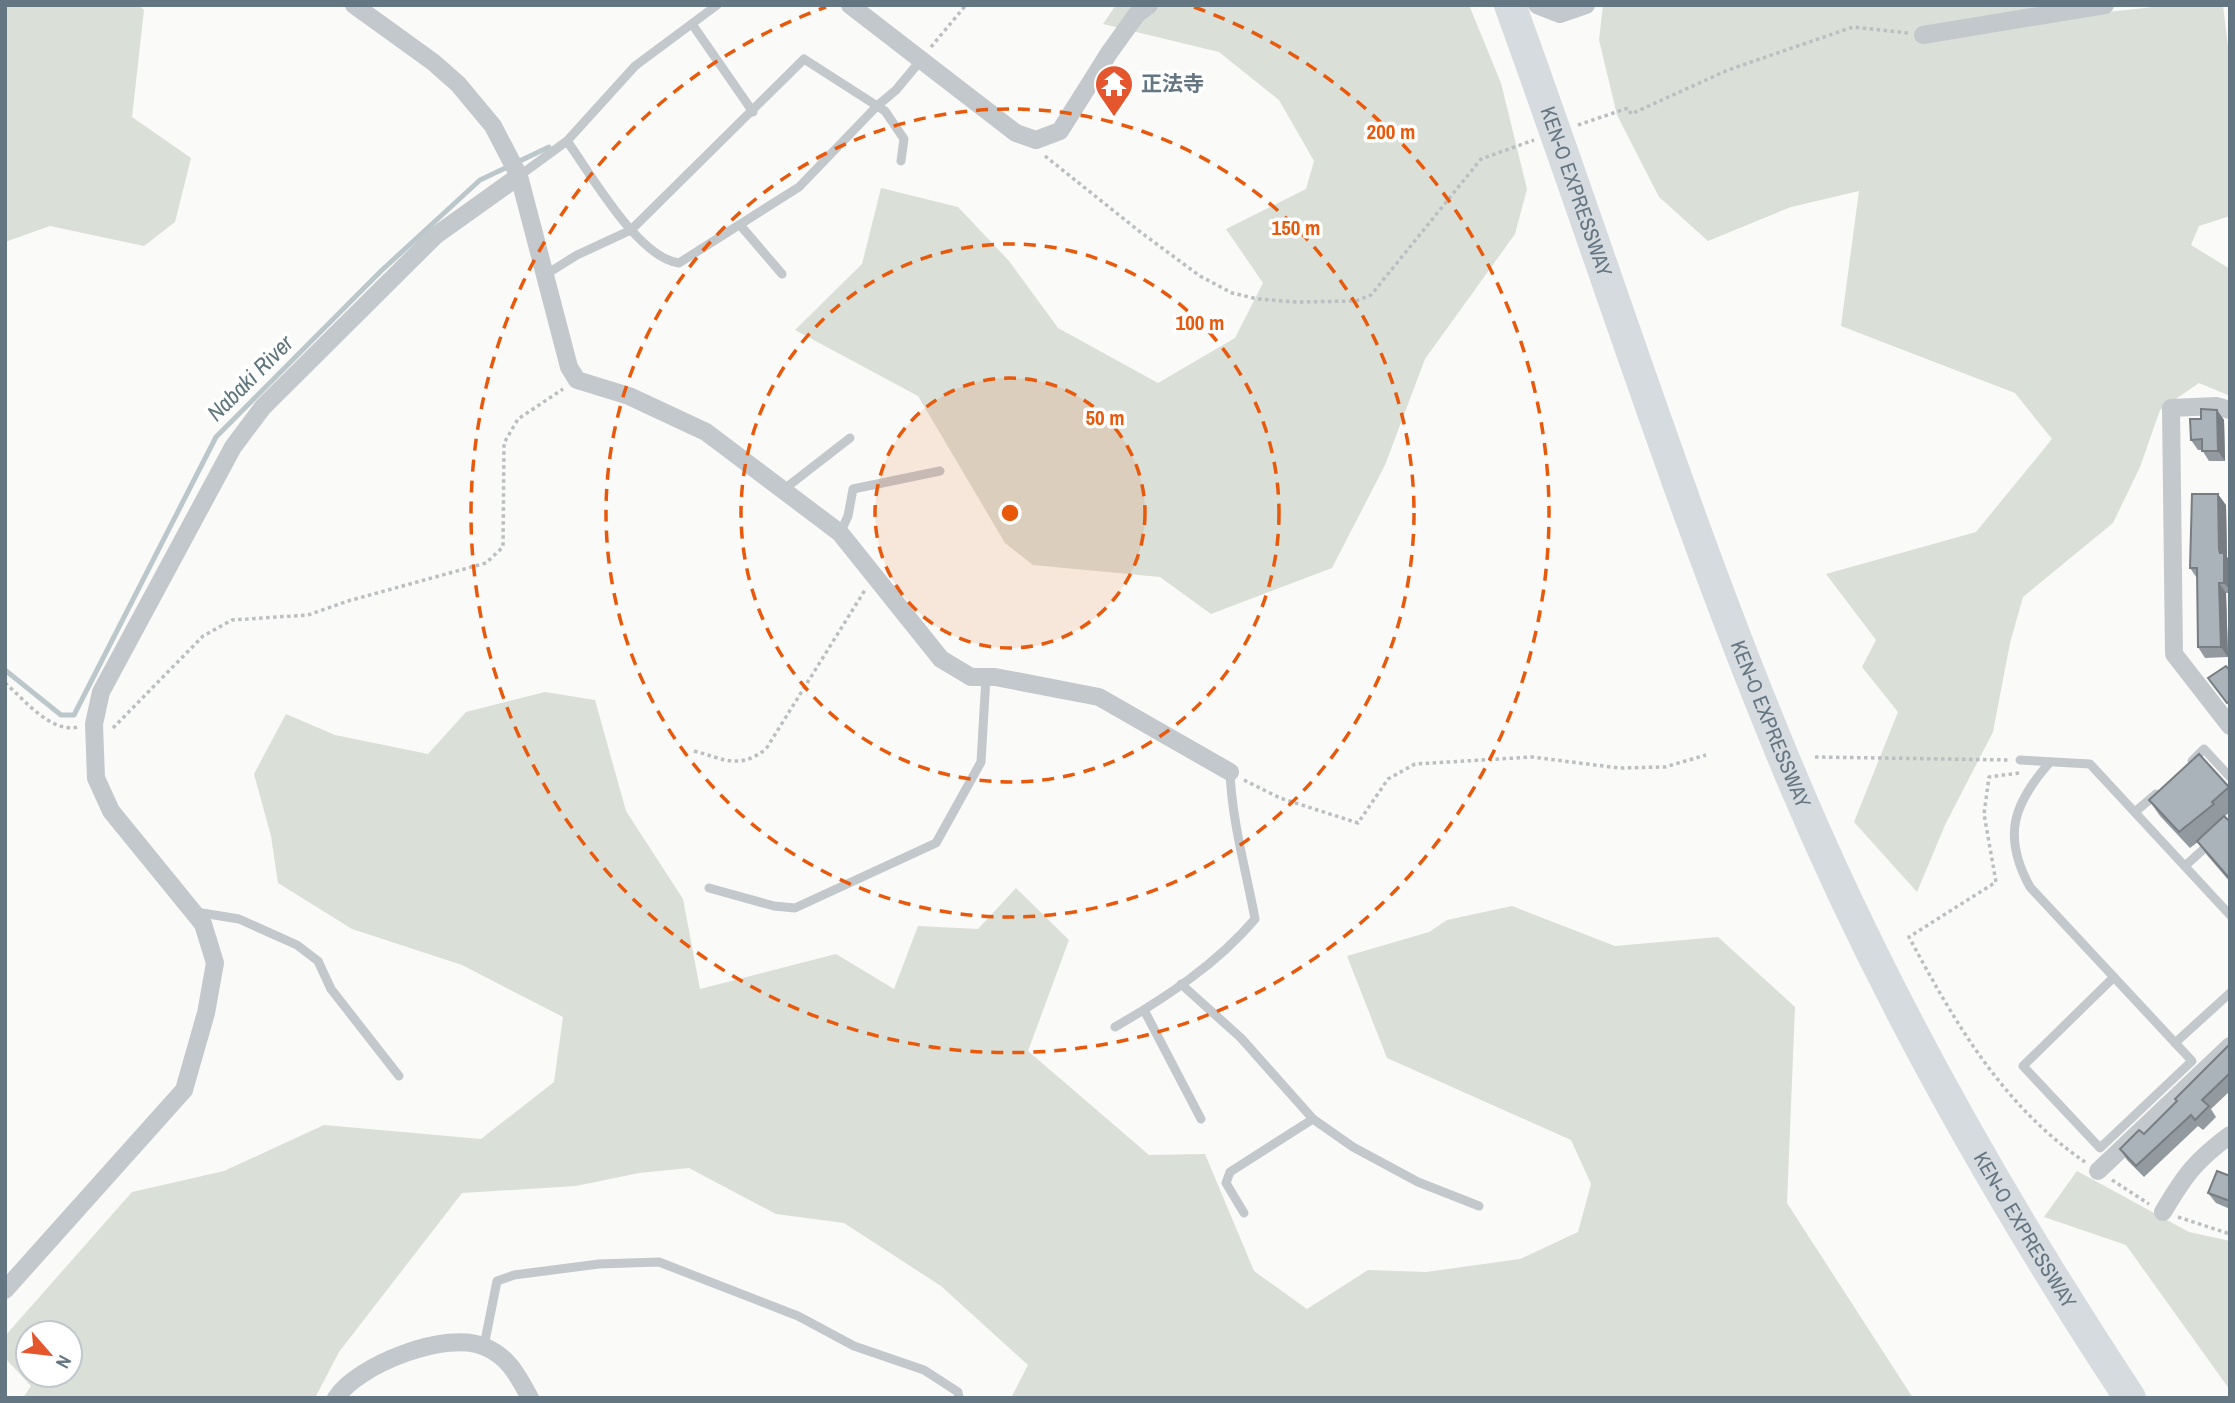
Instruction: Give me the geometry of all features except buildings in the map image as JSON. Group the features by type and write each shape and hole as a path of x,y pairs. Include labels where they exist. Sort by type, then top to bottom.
{"highway":[{"name":"KEN-O EXPRESSWAY","path":"1510,5 1698,536 1789,771 1861,931 1930,1069 1992,1180 2061,1294 2130,1398"}],"street":[{"path":"354,5 433,62 458,84 493,126 519,176 569,367 577,380 629,396 706,432 840,533 941,659 971,677 986,677 1098,697 1230,772"},
{"path":"850,5 1016,132 1036,140 1060,131 1109,53 1137,14 1149,5"},
{"path":"1537,5 1560,14 1586,5"},
{"path":"1923,34 2105,5"},
{"path":"5,1290 184,1090 206,1013 215,963 203,924 111,811 96,778 94,724 101,692 233,447 263,407 435,236 519,176"},
{"path":"2230,410 2216,406 2171,408 2174,654 2230,726"},
{"path":"2098,1171 2230,1046"},
{"path":"2163,1212 2185,1175 2203,1153 2226,1143"},
{"path":"335,1398 346,1382 383,1362 455,1340 484,1346 510,1363 530,1398"}],"lane":[{"path":"519,176 567,141 635,66 717,5"},
{"path":"692,24 753,112"},
{"path":"545,275 578,255 631,230 804,59 885,111 904,139 901,161"},
{"path":"567,141 631,230 666,261 680,263 799,187 877,106 896,90 921,60"},
{"path":"740,225 782,274"},
{"path":"783,490 850,438"},
{"path":"840,533 848,516 853,489 940,471"},
{"path":"709,888 774,906 794,908 936,843 981,762 986,677"},
{"path":"2185,767 2204,749 2230,777"},
{"path":"2020,760 2090,764 2230,915"},
{"path":"2221,767 2230,760"},
{"path":"2050,762 2020,803 2014,824 2017,857 2030,887 2114,977 2175,1043 2192,1061 2100,1148 2024,1066 2114,977"},
{"path":"1115,1027 1181,984 1243,933 1255,919 1240,837 1231,814 1230,772"},
{"path":"2135,813 2165,785"},
{"path":"2185,866 2230,825"},
{"path":"194,912 239,919 297,945 318,961 331,989 399,1076"},
{"path":"1181,984 1241,1038 1313,1119 1353,1147 1418,1182 1479,1206"},
{"path":"2175,1043 2230,993"},
{"path":"1144,1010 1201,1119"},
{"path":"1244,1213 1226,1183 1230,1172 1313,1119"},
{"path":"484,1346 497,1281 514,1275 599,1264 659,1262 798,1316 854,1346 924,1370 958,1392 959,1398"}],"path":[{"path":"921,60 966,5"},
{"path":"1600,117 1628,108 1631,114 1728,70 1853,27 1923,34"},
{"path":"1016,132 1139,231 1200,276 1232,293 1258,299 1296,302 1356,301 1371,295 1481,159 1507,150"},
{"path":"94,747 203,636 232,620 308,615 348,601 486,563 503,547 504,443 519,419 577,380"},
{"path":"694,751 734,762 750,762 766,749 874,576"},
{"path":"5,683 48,721 70,729 94,724"},
{"path":"1230,772 1280,798 1358,823 1388,779 1415,764 1532,757 1619,768 1665,767 1706,755"},
{"path":"1815,757 2020,760 2020,773 1989,777 1984,814 1996,882 1909,937 1946,1006 1996,1080 2033,1121 2098,1171 2163,1212 2230,1234"}],"shaded area":[{"path":"5,5 138,5 144,10 132,117 191,158 175,222 144,246 50,226 5,242"},
{"path":"1116,5 1469,5 1501,83 1527,189 1515,234 1425,359 1385,465 1332,568 1211,614 1160,577 1033,565 1005,543 918,396 795,330 862,264 881,188 958,207 1009,261 1058,328 1158,383 1235,338 1263,283 1226,229 1306,189 1314,161 1279,100 1219,52 1103,24"},
{"path":"1603,5 2087,5 2089,14 2172,5 2223,5 2230,63 2230,216 2199,226 2191,245 2230,269 2230,396 2199,383 2160,410 2140,467 2113,523 2023,597 2010,643 1993,732 1945,825 1917,892 1854,822 1898,712 1862,667 1876,640 1826,574 1976,532 2052,439 2015,393 1841,326 1859,191 1791,207 1708,241 1659,197 1617,115 1599,40"},
{"path":"545,692 595,700 626,811 683,899 700,989 836,954 894,989 918,926 978,929 1016,888 1069,940 1028,1051 1149,1155 1205,1154 1254,1271 1307,1309 1368,1270 1426,1272 1520,1259 1578,1232 1591,1184 1571,1140 1387,1058 1347,956 1429,932 1447,920 1512,906 1615,946 1718,937 1795,1007 1787,1203 1913,1398 1011,1398 1028,1365 941,1286 844,1223 776,1214 689,1168 639,1173 576,1186 462,1193 339,1352 315,1398 23,1398 29,1389 84,1389 84,1319 20,1319 132,1192 224,1171 324,1125 481,1139 554,1082 563,1017 462,965 352,929 278,883 271,836 254,774 286,714 335,735 428,754 466,712"},
{"path":"2077,1171 2189,1232 2230,1241 2230,1390 2126,1245 2044,1217"},
{"path":"14,1326 14,1368 5,1358 5,1336"}],"waterway":[{"name":"Nabaki River","path":"5,670 61,715 74,715 216,437 381,271 480,180 549,147"}],"place":[{"name":"正法寺","path":"1114,118"}]}
